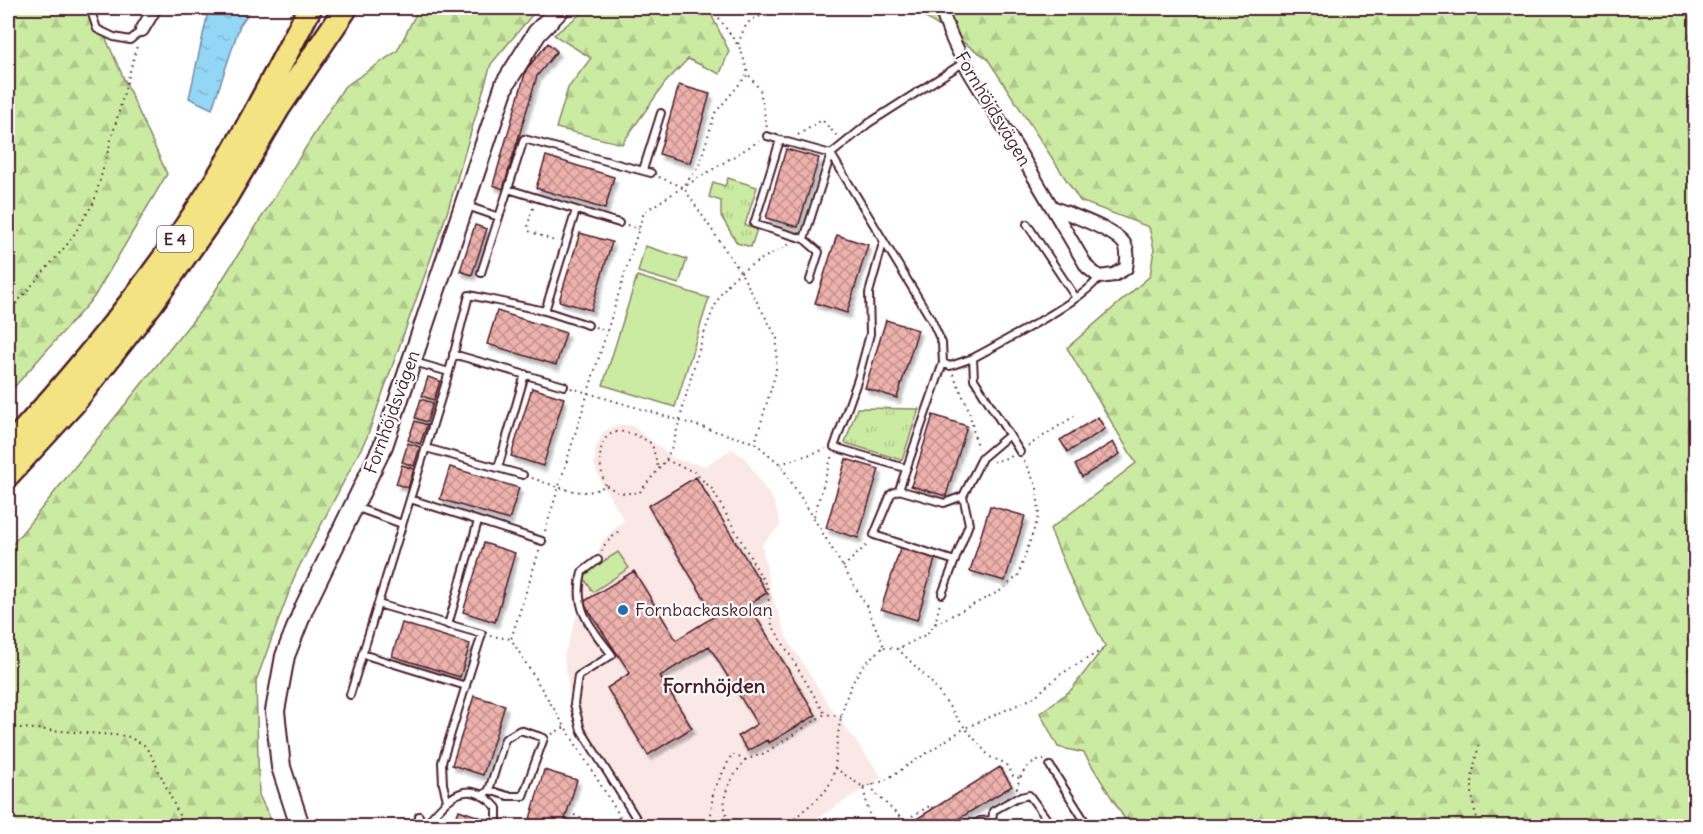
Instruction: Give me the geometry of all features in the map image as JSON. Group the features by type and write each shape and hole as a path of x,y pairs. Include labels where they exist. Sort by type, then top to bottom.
{"highway":[{"name":"E 4","path":"8,448 63,387 131,301 200,204 262,100 310,8"},
{"name":"E 4","path":"8,475 74,403 152,303 223,202 279,107 329,8"},
{"path":"279,107 346,8"}],"street":[{"path":"142,30 155,8"},
{"name":"Fornhöjdsvägen","path":"300,826 281,767 275,711 285,656 304,608 383,446 462,204 505,84 537,33 561,8"},
{"name":"Fornhöjdsvägen","path":"941,8 947,28 963,63 1087,267 1099,277"},
{"path":"1052,207 1106,230 1124,242 1128,254 1126,268 1114,275 1099,277"}],"lane":[{"path":"93,8 91,11 97,29 114,37 130,40 142,30"},
{"path":"804,239 831,154 842,142 963,63"},
{"path":"643,170 661,113"},
{"path":"767,136 831,154 931,319 942,343 946,365 905,468 899,490"},
{"path":"481,273 524,138 651,173"},
{"path":"780,140 754,224 804,239 819,252 810,280"},
{"path":"508,189 619,223"},
{"path":"462,204 499,218"},
{"path":"545,311 576,210"},
{"path":"1027,224 1076,298"},
{"path":"883,243 869,292 870,334 858,379 834,447 905,468"},
{"path":"946,365 973,358 1076,298 1095,284 1099,277"},
{"path":"350,695 449,372 470,295 545,311 588,325"},
{"path":"453,354 564,386"},
{"path":"973,358 974,380 1020,452"},
{"path":"411,361 449,372"},
{"path":"498,468 525,374"},
{"path":"942,594 969,524 963,496 982,458 1008,436"},
{"path":"426,448 523,475"},
{"path":"955,561 874,536 891,494 899,490 944,503 963,496"},
{"path":"410,499 542,541"},
{"path":"355,507 402,524"},
{"path":"448,625 478,521"},
{"path":"598,560 582,572 578,589 579,605 588,623 612,655 578,676 574,704 581,730 641,826"},
{"path":"378,604 482,634 442,762 443,784 447,800"},
{"path":"362,654 466,686"},
{"path":"482,796 489,790 505,738 520,730 544,738 523,796 508,796 489,790"},
{"path":"1050,766 1088,826"},
{"path":"424,826 447,800 458,793 482,796 497,808 497,826"},
{"path":"972,826 980,821 992,823 993,811 1016,798 1029,795 1052,826"},
{"path":"419,816 419,826"}],"path":[{"path":"511,639 644,212 767,136 760,90 748,74 738,44 712,8"},
{"path":"781,8 781,15"},
{"path":"738,44 749,22 761,16 836,13 848,8"},
{"path":"8,313 70,241 94,202 142,30"},
{"path":"684,187 699,166 715,113 748,74"},
{"path":"788,142 822,120 842,142"},
{"path":"651,173 684,187 741,273 777,338 776,372 755,442"},
{"path":"537,198 528,224 529,231 565,245"},
{"path":"658,469 652,444 634,432 619,430 606,437 600,453 599,467 605,485 619,493 639,493 649,484 666,460 709,322 729,283 741,273 790,244 804,239"},
{"path":"946,365 969,410 978,454 982,458 996,462 1020,452 1076,415"},
{"path":"564,386 755,442 780,464 867,607 884,647"},
{"path":"780,464 834,447"},
{"path":"813,517 834,447"},
{"path":"790,826 795,815 830,785 835,768 842,717 852,680 867,659 884,647 898,649 927,634 935,624 1000,591 1018,576 1039,515 1037,487 1020,452"},
{"path":"666,460 694,472 712,489 767,587 772,625 825,714"},
{"path":"523,475 558,486 590,491 598,491 605,485"},
{"path":"598,560 605,544 621,529"},
{"path":"842,568 866,547 874,536"},
{"path":"935,624 942,594"},
{"path":"482,634 511,639 626,826"},
{"path":"898,649 931,682 990,757 1005,763 1013,776 1019,778"},
{"path":"863,787 884,781 965,728 1033,698 1061,674 1102,651"},
{"path":"732,826 724,813 723,799 745,760 765,753 825,714 842,717"},
{"path":"8,727 127,736 144,745 152,756 184,826"},
{"path":"8,734 14,727"},
{"path":"544,738 565,727"},
{"path":"1479,745 1470,783 1471,801 1480,826"},
{"path":"710,826 713,792 726,763 732,754 745,760"},
{"path":"1016,798 1019,778 1027,767 1043,758 1050,766"},
{"path":"835,768 863,787 872,826"},
{"path":"873,784 874,792 904,821"},
{"path":"901,826 899,824 931,805 933,809"},
{"path":"574,815 607,826 620,817"}],"shaded area":[{"path":"616,425 631,425 675,459 705,466 732,449 745,458 774,502 781,525 762,544 772,596 788,640 829,705 882,777 805,826 637,826 573,719 564,657 578,611 573,596 575,580 582,565 597,554 604,539 624,520 601,482 594,464 596,447 603,432"}],"green space":[{"path":"8,8 92,8 167,174 94,297 8,394"},
{"path":"419,8 538,8 491,64 447,213 367,437 296,573 256,681 259,795 274,826 8,826 8,550 210,299 344,87 397,51"},
{"path":"588,8 708,8 729,51 720,74 688,59 665,83 622,144 556,128 568,88 591,58 554,35"},
{"path":"911,8 1695,8 1695,826 1129,826 1084,753 1058,747 1040,713 1071,690 1105,646 1072,582 1050,529 1136,463 1067,348 1150,276 1154,249 1149,227 1080,201 987,58"},
{"path":"728,178 757,187 745,225 757,229 751,247 737,243 721,216 721,201 709,197 713,182 725,186"},
{"path":"645,246 687,259 679,284 638,272"},
{"path":"637,276 709,298 675,407 603,385"},
{"path":"857,408 919,409 902,460 845,443"},
{"path":"618,552 629,568 593,592 582,575"}],"water":[{"path":"209,8 252,8 240,25 212,109 189,98"}],"building":[{"path":"548,43 557,51 537,76 503,189 493,185 526,70"},
{"path":"679,85 710,94 690,163 659,154"},
{"path":"786,149 819,158 798,227 766,218"},
{"path":"546,156 614,177 605,209 536,188"},
{"path":"475,225 487,229 472,275 460,271"},
{"path":"580,233 612,242 591,310 559,301"},
{"path":"837,235 868,245 847,313 815,303"},
{"path":"497,311 566,333 556,365 487,344"},
{"path":"886,320 918,330 897,398 865,388"},
{"path":"428,377 440,381 434,400 422,396"},
{"path":"532,388 564,398 543,466 511,456"},
{"path":"421,399 433,403 427,422 415,418"},
{"path":"933,415 967,426 946,496 911,486"},
{"path":"1098,417 1105,429 1068,452 1060,440"},
{"path":"415,421 427,425 420,444 408,440"},
{"path":"1113,442 1120,454 1082,477 1075,465"},
{"path":"408,443 420,447 414,466 402,462"},
{"path":"846,459 879,469 858,538 826,528"},
{"path":"402,465 414,469 408,488 396,484"},
{"path":"450,467 519,488 509,520 440,499"},
{"name":"Fornbackaskolan","path":"696,477 767,593 748,604 816,715 769,743 767,740 748,751 738,736 757,724 709,646 660,676 692,728 648,755 607,688 630,673 583,602 634,571 676,640 715,616 648,506"},
{"path":"990,506 1025,516 1005,581 970,571"},
{"path":"484,543 515,553 495,622 463,612"},
{"path":"901,546 936,556 917,620 881,609"},
{"path":"402,623 470,644 460,677 392,656"},
{"path":"474,696 505,705 483,775 452,765"},
{"path":"1000,767 1012,786 947,826 912,826 910,823"},
{"path":"544,770 577,780 563,826 528,826"},
{"path":"459,810 491,821 489,826 453,826"}],"place":[{"name":"Fornbackaskolan","path":"623,610"}],"district":[{"name":"Fornhöjden","path":"714,686"}]}
